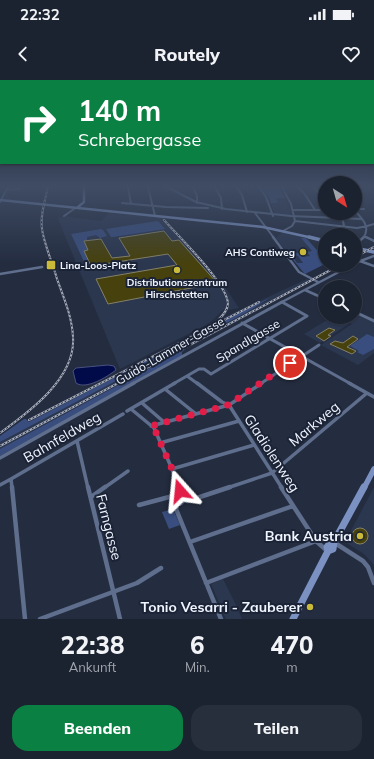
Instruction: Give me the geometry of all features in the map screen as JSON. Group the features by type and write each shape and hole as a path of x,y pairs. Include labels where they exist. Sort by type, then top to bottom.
{"main road":[{"path":"120,212 265,227 318,239"},
{"path":"362,248 374,252"},
{"path":"292,619 328,551 333,549 334,542 374,469"}],"street":[{"path":"64,216 70,212"},
{"path":"248,212 357,228 374,224"},
{"path":"272,212 273,216"},
{"path":"283,231 292,226 295,219 293,212"},
{"path":"255,213 300,273 318,282"},
{"path":"295,219 318,219"},
{"path":"362,219 367,226 368,231 362,240"},
{"path":"341,220 344,226"},
{"path":"365,237 374,240"},
{"path":"362,260 374,256"},
{"path":"362,262 374,266"},
{"path":"0,274 42,267"},
{"name":"Guido-Lammer-Gasse","path":"322,280 338,272"},
{"name":"Guido-Lammer-Gasse","path":"0,458 318,282"},
{"path":"305,290 318,296"},
{"name":"Spandlgasse","path":"132,409 201,369 210,374 271,339 307,316 282,302"},
{"path":"362,315 374,321"},
{"path":"242,323 374,397"},
{"path":"151,426 228,405 319,345"},
{"name":"Gladiolenweg","path":"187,376 221,402 228,405 316,541 328,551"},
{"path":"165,389 196,414"},
{"name":"Markweg","path":"183,500 188,501 272,474 367,393"},
{"path":"142,403 164,422"},
{"path":"132,409 154,428 172,469 180,493 183,496 183,500 177,504 176,509 221,619"},
{"name":"Bahnfeldweg","path":"0,485 132,409"},
{"path":"160,443 239,421"},
{"name":"Farngasse","path":"77,441 120,619"},
{"path":"172,469 254,445"},
{"path":"91,497 128,471"},
{"path":"11,479 24,619"},
{"path":"139,505 180,493"},
{"path":"174,496 173,501 177,504"},
{"path":"190,542 293,506"},
{"path":"206,583 316,541"},
{"path":"334,542 363,561 368,567 374,582"},
{"path":"40,619 137,583 160,568"}],"shaded area":[{"path":"274,212 291,212 292,216 275,215"},
{"path":"109,213 163,217 227,290 239,308 228,310 223,318 307,279 312,281 0,449 0,442 271,298 223,321 29,422 27,420 200,330 219,317 225,310 223,310 206,325 120,369 58,219 62,216 101,221"},
{"path":"157,221 165,229 111,237 106,229"},
{"path":"101,229 107,236 100,238 96,235 87,237 88,250 84,251 92,271 88,270 71,234"},
{"name":"AHS Contiweg","path":"283,232 307,238 318,252 318,260 302,272 276,238"},
{"path":"301,238 306,238 318,251 318,268 305,274 290,256 294,256 293,257 297,263 303,263 298,256 289,255 285,249 292,253 299,253 302,257 310,256 307,252 312,251"},
{"path":"271,297 247,312 0,442 0,436 24,419 29,422"},
{"path":"362,316 374,322 374,353 358,365 321,345 352,324 362,324"},
{"path":"320,324 348,324 320,343 304,334"},
{"path":"367,334 374,337 374,349 363,355 350,346"},
{"path":"187,348 182,352 182,356 0,456 0,449"},
{"path":"108,365 114,366 116,370 91,384 80,385 76,383 73,371 76,368"},
{"path":"374,487 374,565 364,554 345,542"},
{"path":"173,509 180,525 169,529 162,512"},
{"path":"223,579 242,619 226,619 211,584"}],"building":[{"name":"Distributionszentrum Hirschstetten","path":"164,231 172,241 179,240 217,283 108,304 96,279 177,265 168,254 91,266 84,251 88,250 84,241 101,239 112,258 130,256 119,238"},
{"path":"329,328 335,330 328,335 331,336 324,341 316,336"},
{"path":"353,336 358,339 347,347 356,351 352,354 330,344 335,341 343,343"},
{"name":"Bank Austria","path":"357,528 363,528 368,533 366,542 363,544 357,544 352,539 352,533"}],"railway":[{"path":"0,433 37,404 59,380 67,366 72,352 73,337 69,315 43,235 42,212"},
{"path":"164,220 211,272 225,294 228,306 219,319"},
{"path":"362,253 374,247"},
{"path":"0,446 327,272"},
{"path":"29,420 259,302"}],"place":[{"name":"AHS Contiweg","path":"303,252"},
{"name":"Lina-Loos-Platz","path":"51,265"},
{"name":"Distributionszentrum Hirschstetten","path":"177,270"},
{"name":"Bank Austria","path":"360,536"},
{"name":"Tonio Vesarri - Zauberer","path":"310,607"}],"route":[{"path":"180,491 154,428 151,426 228,405 278,373 290,363"}]}
